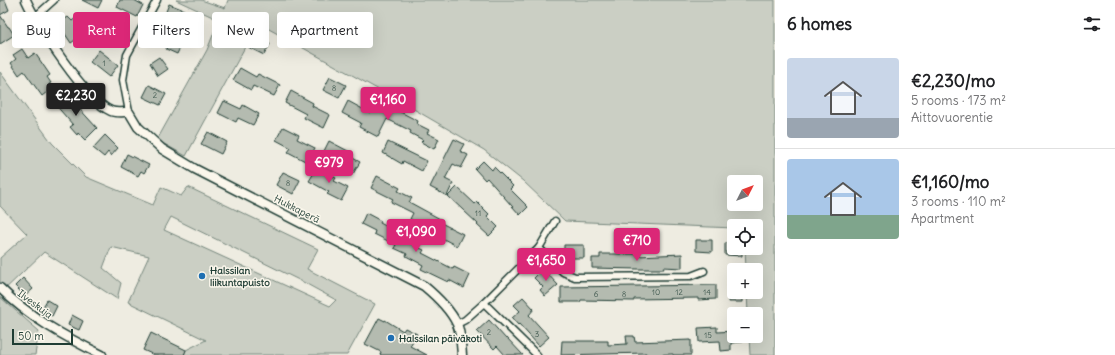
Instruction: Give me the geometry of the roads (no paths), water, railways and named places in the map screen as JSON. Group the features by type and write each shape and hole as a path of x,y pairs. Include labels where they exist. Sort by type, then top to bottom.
{"street":[{"path":"26,0 31,12"},
{"path":"41,12 54,0"},
{"path":"55,48 76,78 99,103 112,111 129,112 123,80 127,55 157,0"},
{"name":"Hukkaperä","path":"129,112 138,127 162,150 195,169 424,286 441,301 457,324"},
{"path":"462,355 461,341 457,324 465,320 484,303 538,248 555,222"},
{"path":"538,248 563,272 575,277 691,276 704,271"},
{"name":"Ilveskuja","path":"0,288 11,299 46,326 98,354"},
{"path":"484,303 537,355"}],"place":[{"name":"Halssilan liikuntapuisto","path":"202,276"},
{"name":"Halssilan päiväkoti","path":"391,338"}]}
